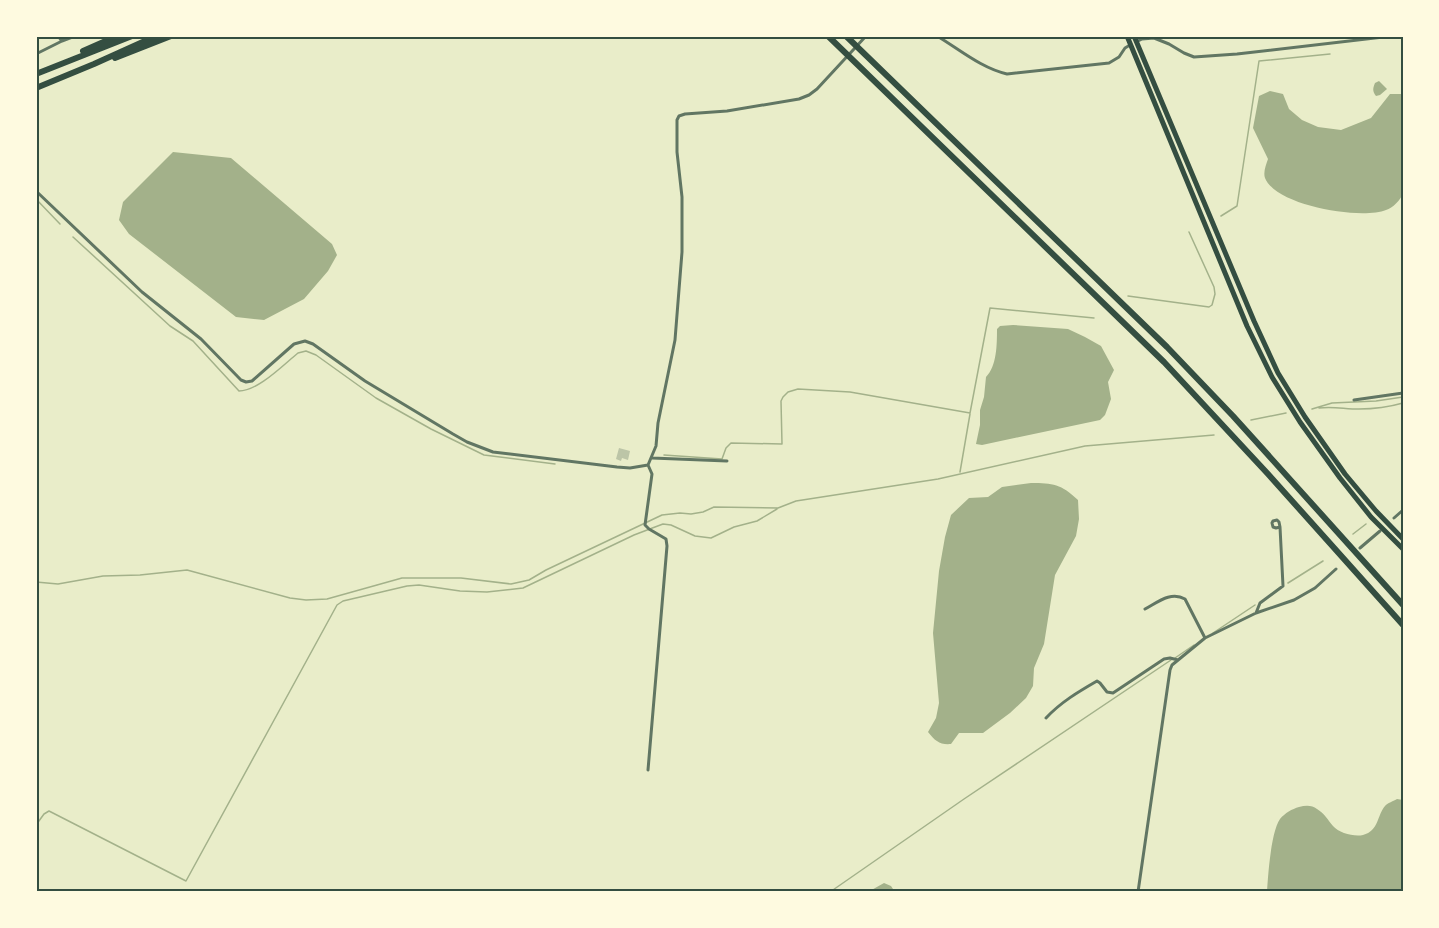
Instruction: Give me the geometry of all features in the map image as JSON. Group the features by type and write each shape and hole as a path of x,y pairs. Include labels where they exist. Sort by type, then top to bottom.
{"highway":[{"path":"48,69 117,36"},
{"path":"36,74 132,36"},
{"path":"36,88 156,36"},
{"path":"94,64 128,54 171,36"},
{"path":"828,36 1164,362 1403,625"},
{"path":"846,36 1167,347 1233,416 1403,604"},
{"path":"1133,41 1278,373 1305,417 1345,474 1376,512 1403,539"},
{"path":"1133,41 1247,326 1272,377 1300,422 1340,478 1371,517 1403,549"}],"street":[{"path":"58,36 62,41"},
{"path":"36,54 75,36"},
{"path":"648,465 656,446 658,423 675,340 682,252 682,197 676,124 679,116 728,111 799,99 809,95 866,36"},
{"path":"937,36 988,68 1007,74 1109,63 1119,57 1125,48 1142,39 1155,38 1194,57 1392,36"},
{"path":"36,191 142,292 201,339 241,380 252,381 287,349 305,341 313,344 365,381 453,434 493,452 617,467 630,468 648,465"},
{"path":"1354,400 1403,393"},
{"path":"652,458 727,461"},
{"path":"648,465 652,474 644,519 645,525 666,539 667,546 648,770"},
{"path":"1394,518 1403,510"},
{"path":"1256,613 1260,603 1283,586 1280,526"},
{"path":"1360,548 1380,531"},
{"path":"1138,892 1172,665 1205,638 1256,613 1294,600 1315,588 1336,568"},
{"path":"1145,609 1167,597 1179,596 1185,599 1205,638"},
{"path":"1046,718 1056,707 1097,681 1107,692 1113,693 1164,659 1178,660"}],"shaded area":[{"path":"1379,81 1387,89 1376,96 1373,88"},
{"path":"1270,91 1283,94 1289,109 1302,120 1318,127 1341,130 1371,118 1390,94 1403,94 1403,194 1394,206 1374,213 1340,212 1302,203 1272,188 1264,176 1268,159 1253,128 1259,96"},
{"path":"173,152 231,158 332,244 337,255 328,271 304,299 264,320 236,317 129,234 119,220 123,202"},
{"path":"1000,326 1068,329 1101,346 1114,370 1108,382 1111,399 1105,415 1100,420 982,445 976,444 986,377 996,354 997,329"},
{"path":"1031,483 1051,484 1067,491 1078,500 1079,519 1076,536 1055,575 1044,644 1034,668 1033,686 1026,698 983,733 959,733 951,744 941,743 928,732 936,718 939,703 933,633 939,571 951,515 969,498 988,497 1002,487"},
{"path":"1397,799 1403,800 1403,892 1267,892 1274,834 1280,819 1286,813 1302,806 1313,807 1322,812 1339,831 1363,835 1372,830 1385,806"},
{"path":"884,883 891,886 895,892 868,892"}],"building":[{"path":"619,448 630,451 628,460 616,459"}],"waterway":[{"path":"1221,216 1237,206 1259,61 1330,54"},
{"path":"36,199 60,224"},
{"path":"1128,296 1209,307 1212,305 1214,287 1189,232"},
{"path":"73,237 170,326 193,341 239,391 254,387 298,353 306,351 316,355 376,398 484,455 555,464"},
{"path":"664,455 722,459 726,448 731,443 782,444 781,401 788,392 798,389 850,392 970,413 990,308 1094,318"},
{"path":"1312,409 1332,403 1403,397"},
{"path":"1319,408 1370,409 1403,403"},
{"path":"1251,420 1286,413"},
{"path":"960,472 970,414"},
{"path":"36,582 58,584 103,576 187,570 290,598 306,600 327,599 402,578 461,578 511,584 529,580 662,515 691,514 714,507 778,508 796,501 938,479 1085,446 1214,435"},
{"path":"36,825 49,811 186,881 337,605 343,601 419,585 487,592 523,588 634,535 663,524 671,525 695,536 711,538 734,527 757,521 777,509"},
{"path":"1353,534 1366,524"},
{"path":"1288,583 1323,561"},
{"path":"1213,633 1255,605"},
{"path":"1175,658 1194,645"},
{"path":"830,892 1171,660"}]}
